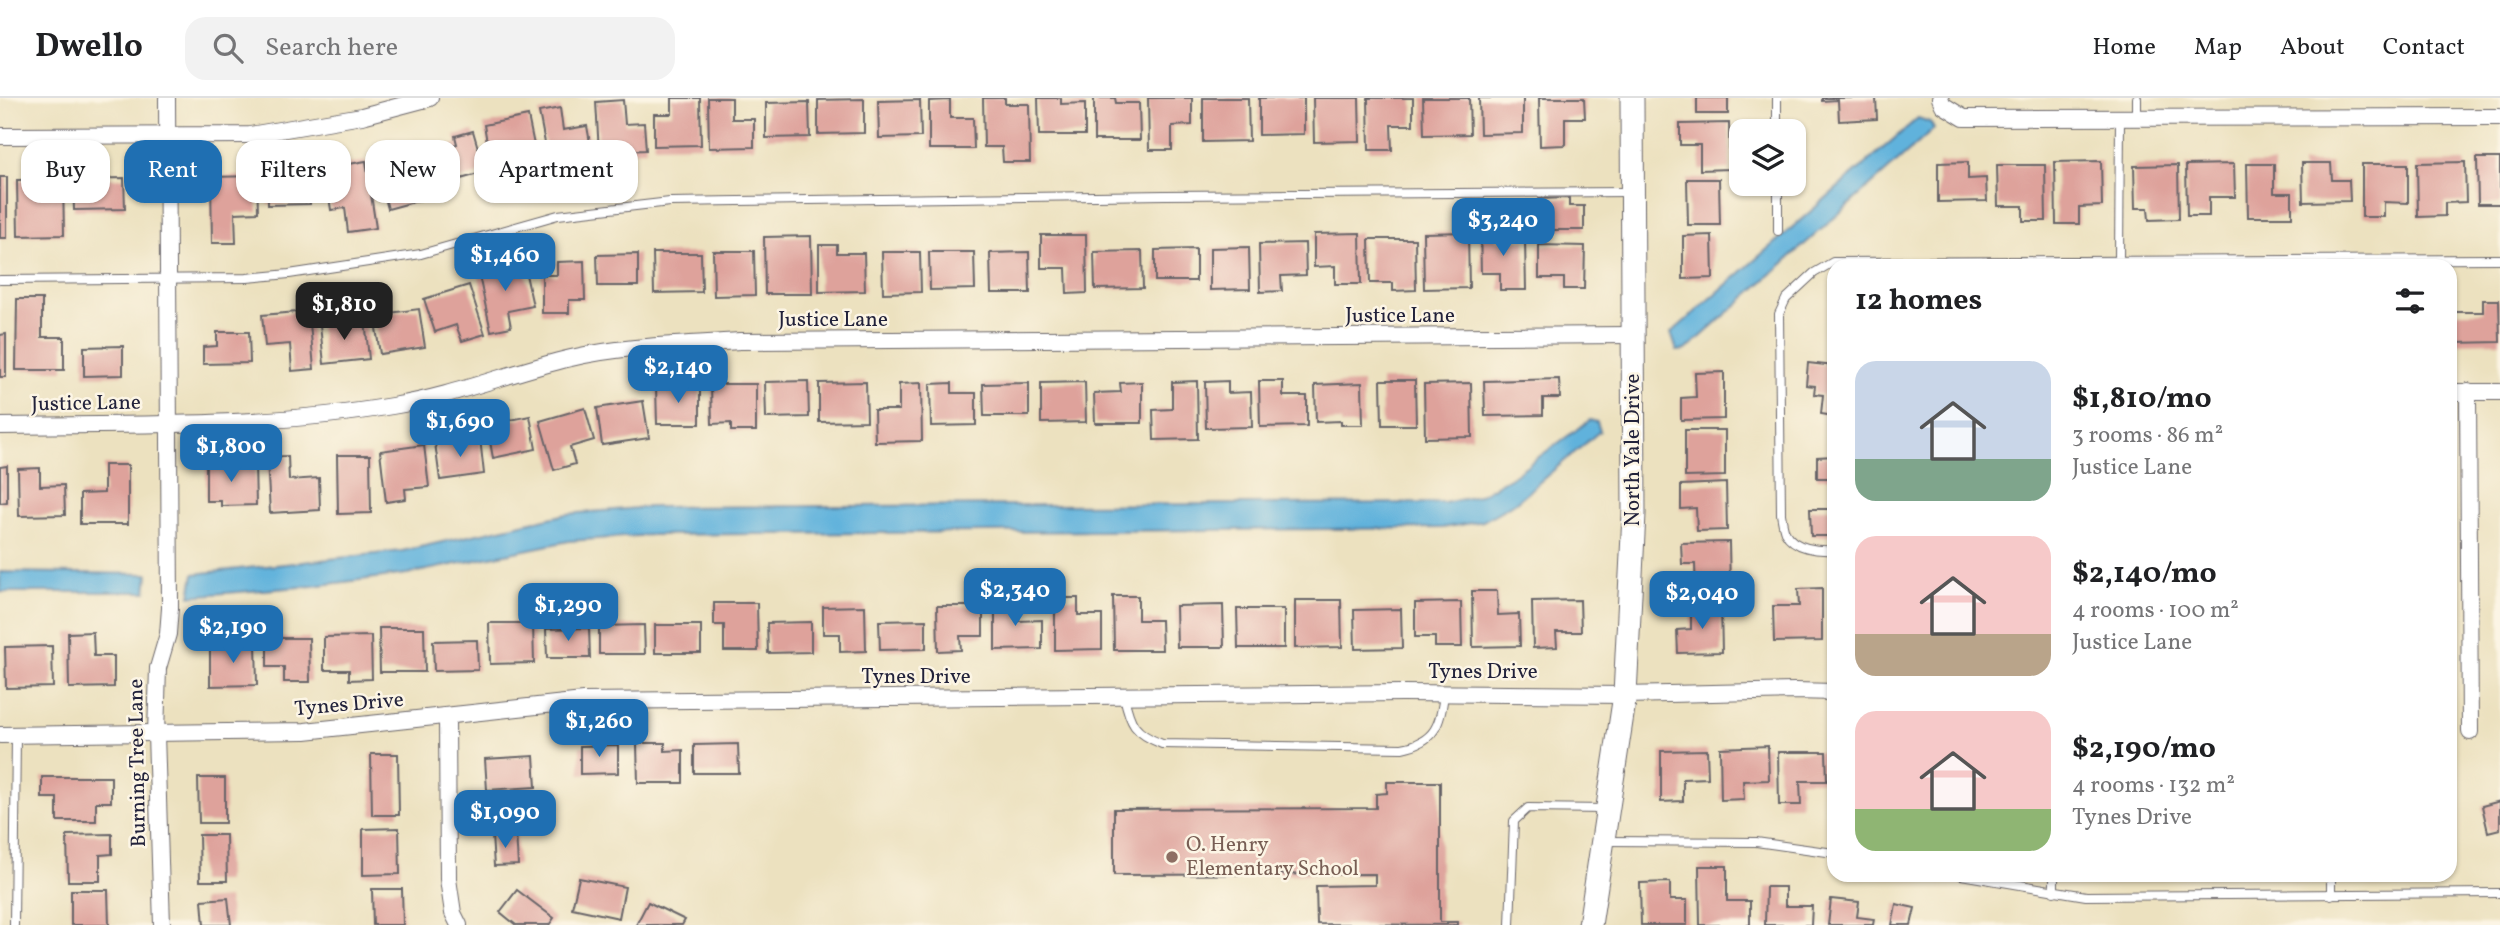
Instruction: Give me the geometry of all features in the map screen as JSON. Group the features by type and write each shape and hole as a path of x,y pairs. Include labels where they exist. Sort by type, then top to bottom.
{"street":[{"name":"Burning Tree Lane","path":"162,925 156,734 158,668 168,634 170,608 167,98"},
{"path":"0,136 250,135 362,116 430,98"},
{"name":"North Yale Drive","path":"1590,925 1625,695 1634,514 1632,98"},
{"path":"1940,98 1943,105 1964,118 2500,117"},
{"name":"Justice Lane","path":"0,426 264,421 392,406 451,393 571,358 618,349 740,341 1633,335"},
{"path":"2468,391 2470,732"},
{"path":"2457,392 2500,391"},
{"name":"Tynes Drive","path":"8,735 305,731 583,701 1827,692"},
{"path":"447,717 448,879 453,913 459,925"}],"lane":[{"path":"1777,98 1777,119"},
{"path":"2119,259 2129,117 2137,98"},
{"path":"0,280 247,278 382,262 421,254 558,215 670,202 1633,192"},
{"path":"1778,196 1778,231"},
{"path":"2457,259 2500,259"},
{"path":"1827,265 1814,273 1786,299 1779,314 1781,514 1785,532 1794,542 1806,548 1827,550"},
{"path":"1124,696 1133,726 1145,738 1162,744 1402,748 1417,746 1431,736 1442,715 1444,693"},
{"path":"8,735 15,925"},
{"path":"1510,925 1514,821 1528,808 1609,810"},
{"path":"1604,841 1756,842 1827,852"},
{"path":"1999,882 2085,896 2500,894"},
{"path":"2054,882 2054,892"},
{"path":"2330,882 2331,895"}],"water":[{"path":"1918,118 1930,122 1934,129 1686,350 1677,351 1671,333"},
{"path":"1590,420 1597,422 1600,431 1516,502 1483,521 1442,528 651,535 569,541 407,574 313,586 190,596 194,574 402,551 567,514 650,507 1444,503 1478,496 1511,477"},
{"path":"0,572 148,574 146,592 0,592"}],"building":[{"path":"672,98 700,98 701,145 654,146 654,114 672,114"},
{"path":"708,98 732,98 732,119 754,119 754,147 709,148"},
{"path":"983,98 1005,98 1005,104 1029,104 1030,162 1003,162 1002,147 984,147"},
{"path":"1038,98 1061,98 1061,104 1085,103 1085,135 1039,135"},
{"path":"1094,98 1115,98 1116,103 1139,103 1140,140 1094,140"},
{"path":"1148,98 1192,98 1192,125 1172,126 1172,150 1149,150"},
{"path":"1203,98 1248,98 1249,141 1203,142"},
{"path":"1259,98 1304,98 1304,134 1259,135"},
{"path":"1313,98 1359,98 1360,141 1314,142"},
{"path":"1368,98 1413,98 1413,125 1391,125 1392,150 1369,150"},
{"path":"1423,98 1469,98 1470,134 1424,135"},
{"path":"1479,98 1523,98 1523,133 1480,134"},
{"path":"1539,98 1584,98 1585,118 1565,118 1565,145 1540,146"},
{"path":"1697,98 1728,98 1728,114 1697,114"},
{"path":"1822,98 1876,98 1877,119 1839,121 1838,100 1822,101"},
{"path":"864,99 864,133 818,134 818,100"},
{"path":"623,100 625,124 644,123 646,150 638,150 638,140 598,140 596,102"},
{"path":"920,100 921,137 879,138 878,101"},
{"path":"950,100 950,118 973,118 974,149 929,149 929,101"},
{"path":"809,102 810,137 766,138 766,103"},
{"path":"560,108 563,130 587,126 590,140 544,140 539,112"},
{"path":"528,116 533,140 487,140 484,125"},
{"path":"1729,123 1729,169 1700,170 1700,145 1680,145 1680,124"},
{"path":"473,131 476,140 474,175 460,179 460,140 456,140 455,136"},
{"path":"2477,158 2500,158 2500,204 2478,204"},
{"path":"365,161 365,203 372,203 376,228 348,232 345,208 331,210 330,203 351,203 351,164"},
{"path":"2101,161 2102,206 2079,207 2079,224 2056,224 2055,162"},
{"path":"1968,162 1968,179 1986,178 1987,201 1938,202 1938,163"},
{"path":"2465,162 2466,202 2445,203 2445,216 2418,217 2417,163"},
{"path":"2302,163 2331,163 2332,180 2349,180 2350,201 2303,202"},
{"path":"2234,164 2235,197 2209,197 2209,216 2187,216 2186,165"},
{"path":"2247,164 2274,164 2274,193 2292,193 2292,217 2248,217"},
{"path":"2362,164 2408,164 2408,203 2384,202 2384,217 2362,217"},
{"path":"1997,165 2045,165 2046,221 2023,221 2023,206 1998,206"},
{"path":"2178,165 2179,219 2149,220 2148,208 2135,208 2134,166"},
{"path":"236,176 236,203 258,203 258,212 235,213 236,243 212,243 211,203 222,203 222,177"},
{"path":"0,177 7,177 7,238 0,238"},
{"path":"110,178 124,178 125,209 74,210 74,203 110,203"},
{"path":"1687,179 1719,179 1720,225 1688,225"},
{"path":"17,180 21,180 21,203 63,203 64,235 18,236"},
{"path":"1569,198 1569,206 1584,206 1584,230 1539,230 1539,199"},
{"path":"268,203 310,203 310,204"},
{"path":"386,203 410,203 388,209"},
{"path":"1480,223 1496,223 1496,240 1525,240 1526,290 1500,290 1500,273 1481,273"},
{"path":"1468,232 1469,288 1424,289 1423,233"},
{"path":"1360,233 1361,284 1335,284 1335,266 1314,267 1314,234"},
{"path":"1041,235 1086,235 1087,293 1067,294 1066,268 1041,268"},
{"path":"1712,235 1713,278 1683,279 1683,236"},
{"path":"811,236 812,294 765,294 764,237"},
{"path":"1369,239 1415,239 1416,290 1393,291 1393,283 1370,283"},
{"path":"1305,243 1306,275 1281,276 1282,291 1260,292 1259,244"},
{"path":"819,245 837,245 837,253 864,253 865,291 819,292"},
{"path":"1539,245 1585,246 1584,289 1564,289 1564,278 1539,278"},
{"path":"1249,247 1250,289 1210,290 1210,248"},
{"path":"1196,249 1196,281 1155,281 1155,250"},
{"path":"713,251 754,251 755,295 714,296"},
{"path":"1142,251 1143,288 1095,289 1094,252"},
{"path":"882,252 920,252 921,292 883,293"},
{"path":"929,252 974,252 975,289 930,290"},
{"path":"1029,252 1030,293 991,293 990,253"},
{"path":"653,253 701,253 702,292 654,293"},
{"path":"638,254 638,286 598,286 597,255"},
{"path":"523,261 533,306 508,311 511,327 491,331 478,271"},
{"path":"584,261 585,300 569,300 569,313 542,313 542,275 557,275 557,262"},
{"path":"469,285 485,334 462,341 456,325 435,332 424,299"},
{"path":"17,299 42,299 42,337 64,337 64,370 16,370"},
{"path":"2483,300 2499,300 2500,342 2457,343 2457,312 2483,312"},
{"path":"419,309 425,347 380,354 374,315"},
{"path":"309,311 314,369 292,371 290,344 265,346 262,315"},
{"path":"365,320 369,359 324,364 320,325"},
{"path":"217,332 249,332 250,363 203,364 203,347 217,346"},
{"path":"6,334 6,377 0,377 0,335"},
{"path":"123,346 123,375 84,376 84,347"},
{"path":"1808,363 1827,365 1827,415 1821,414 1823,395 1814,394 1815,386 1806,385"},
{"path":"1724,372 1724,419 1681,420 1681,398 1696,397 1695,373"},
{"path":"1559,379 1560,398 1543,398 1543,415 1485,416 1484,381"},
{"path":"1381,380 1415,380 1416,425 1382,425"},
{"path":"808,381 809,417 766,418 765,382"},
{"path":"1197,381 1198,439 1154,440 1153,410 1172,409 1172,382"},
{"path":"1228,381 1228,393 1251,392 1252,427 1206,428 1205,382"},
{"path":"1259,381 1283,381 1283,396 1307,396 1307,426 1260,427"},
{"path":"866,382 867,421 819,422 819,383"},
{"path":"1085,382 1086,422 1041,423 1041,383"},
{"path":"1142,382 1142,423 1095,423 1094,393 1121,392 1120,383"},
{"path":"921,383 922,441 875,442 874,410 899,410 899,384"},
{"path":"952,383 952,393 976,393 976,425 931,426 930,384"},
{"path":"1029,383 1029,416 984,416 983,384"},
{"path":"1362,383 1363,425 1341,425 1341,421 1316,422 1315,385"},
{"path":"1471,383 1472,437 1425,438 1424,384"},
{"path":"711,384 756,384 756,431 731,431 731,423 712,424"},
{"path":"700,385 700,424 657,424 656,386"},
{"path":"643,401 649,438 602,445 597,408"},
{"path":"585,408 594,440 570,447 575,464 554,470 540,421"},
{"path":"530,416 536,449 493,458 487,425"},
{"path":"1685,430 1725,430 1725,476 1685,477"},
{"path":"480,438 484,474 440,480 435,443"},
{"path":"424,445 429,487 405,489 406,499 386,502 380,451"},
{"path":"337,455 370,455 371,513 338,514"},
{"path":"288,456 289,480 319,478 320,510 270,513 267,457"},
{"path":"1827,456 1827,478 1817,478 1817,457"},
{"path":"255,464 256,505 221,506 221,501 206,501 206,465"},
{"path":"104,465 128,465 128,524 80,524 80,494 104,493"},
{"path":"7,466 7,502 0,503 0,467"},
{"path":"40,468 40,486 64,485 65,515 19,516 18,469"},
{"path":"1726,483 1727,530 1697,531 1696,508 1681,509 1681,485"},
{"path":"1810,509 1827,509 1827,536 1811,536"},
{"path":"1729,542 1730,590 1696,591 1695,564 1682,564 1681,543"},
{"path":"1822,588 1822,641 1774,642 1773,606 1799,606 1798,589"},
{"path":"1472,591 1497,591 1498,615 1519,614 1520,646 1473,647"},
{"path":"1113,596 1138,596 1138,620 1161,620 1162,650 1114,650"},
{"path":"1055,598 1078,598 1078,615 1102,615 1102,649 1055,650"},
{"path":"995,600 1019,600 1019,621 1042,620 1042,649 995,650"},
{"path":"1295,600 1341,600 1342,647 1295,648"},
{"path":"1580,600 1581,632 1556,632 1557,647 1533,648 1532,601"},
{"path":"1461,602 1462,647 1435,647 1435,637 1415,637 1415,603"},
{"path":"714,603 757,603 758,651 724,651 724,625 714,625"},
{"path":"1223,605 1224,647 1177,647 1176,606"},
{"path":"865,606 866,651 840,652 840,634 823,634 823,607"},
{"path":"937,606 983,606 983,636 960,636 961,650 938,651"},
{"path":"1691,606 1721,606 1722,652 1678,653 1677,630 1691,629"},
{"path":"1237,609 1284,609 1284,648 1238,648"},
{"path":"1401,609 1402,648 1355,649 1354,610"},
{"path":"926,620 926,649 880,650 879,621"},
{"path":"811,622 811,652 768,653 767,623"},
{"path":"489,623 533,623 534,663 490,664"},
{"path":"644,625 645,654 599,654 599,626"},
{"path":"655,625 701,625 701,653 655,653"},
{"path":"379,628 424,628 425,672 380,672"},
{"path":"589,628 590,658 547,658 546,629"},
{"path":"93,632 94,656 114,656 114,687 69,688 68,633"},
{"path":"371,636 372,679 349,680 349,670 324,670 324,637"},
{"path":"267,638 309,638 310,682 284,682 284,667 267,667"},
{"path":"477,640 478,670 434,671 433,641"},
{"path":"256,643 257,685 210,686 210,644"},
{"path":"52,646 53,687 6,688 5,647"},
{"path":"637,743 665,743 665,751 683,750 683,783 638,783"},
{"path":"738,744 739,773 694,773 694,745"},
{"path":"618,745 618,773 580,774 580,746"},
{"path":"1768,746 1769,780 1743,781 1744,799 1721,800 1720,748"},
{"path":"1707,750 1708,778 1683,779 1683,801 1661,802 1661,751"},
{"path":"1778,752 1826,752 1827,781 1800,781 1801,805 1779,805"},
{"path":"371,754 398,754 399,815 372,815"},
{"path":"534,756 536,787 487,790 485,759"},
{"path":"42,777 111,777 111,802 96,802 96,821 57,821 57,798 42,798"},
{"path":"198,778 225,778 225,823 199,823"},
{"path":"1387,782 1440,782 1440,922 1458,922 1458,925 1317,924 1316,886 1375,885 1375,874 1114,875 1114,809 1376,808 1376,794 1387,793"},
{"path":"2500,801 2500,829 2488,832 2482,806"},
{"path":"399,828 400,874 363,875 363,829"},
{"path":"516,833 518,865 494,866 492,835"},
{"path":"112,834 112,854 100,855 100,881 68,881 67,835"},
{"path":"199,835 226,835 227,881 200,881"},
{"path":"1699,866 1727,866 1727,901 1750,901 1750,925 1700,925"},
{"path":"579,878 625,887 619,918 572,908"},
{"path":"1670,882 1670,900 1687,900 1687,925 1641,925 1640,883"},
{"path":"1766,887 1785,887 1785,906 1812,906 1811,925 1765,925"},
{"path":"372,889 402,889 403,925 373,925"},
{"path":"71,890 108,890 109,925 71,925"},
{"path":"517,890 554,918 549,925 516,925 500,912"},
{"path":"228,898 231,925 204,925 202,900"},
{"path":"1831,899 1859,902 1857,917 1874,919 1873,925 1828,925"},
{"path":"648,902 685,920 682,925 636,925"},
{"path":"1896,904 1915,908 1911,925 1892,925"}],"place":[{"name":"O. Henry Elementary School","path":"1172,857"}]}
